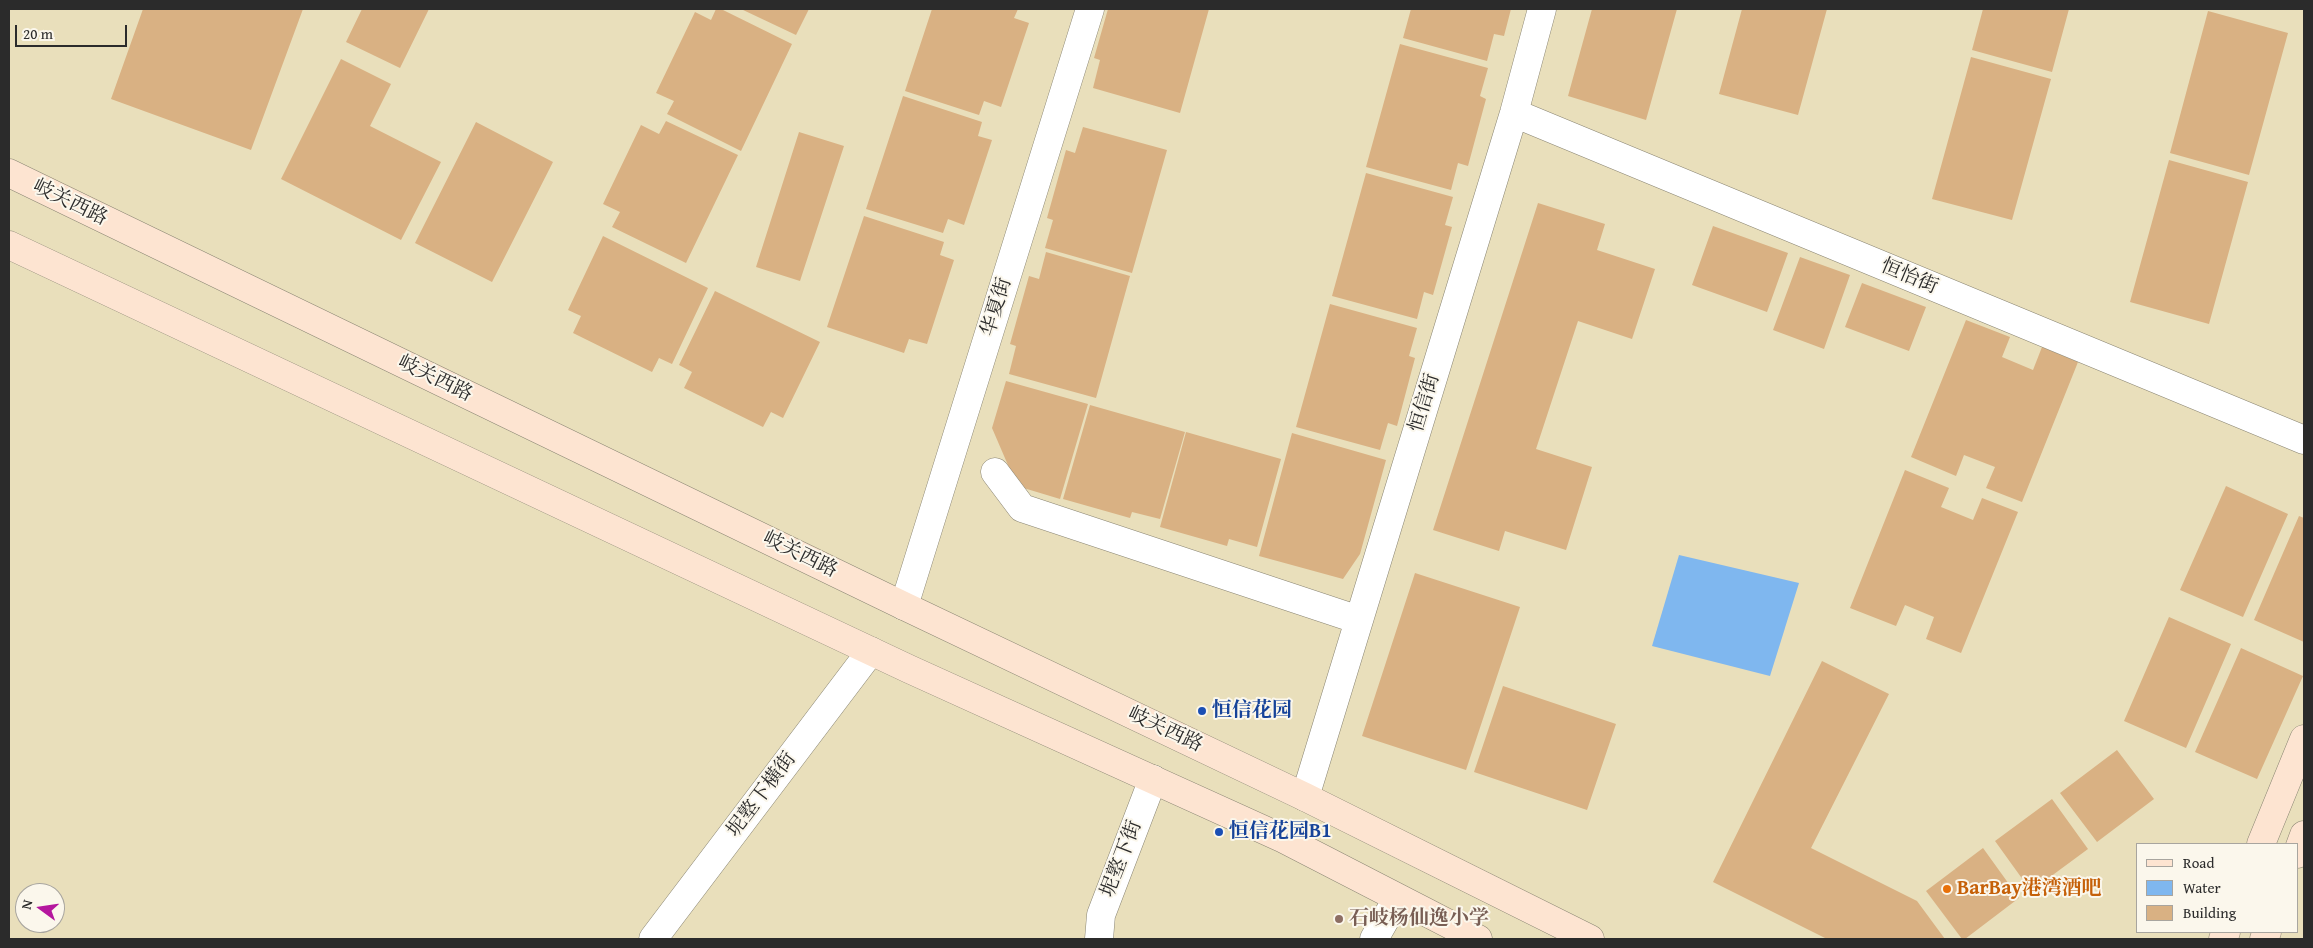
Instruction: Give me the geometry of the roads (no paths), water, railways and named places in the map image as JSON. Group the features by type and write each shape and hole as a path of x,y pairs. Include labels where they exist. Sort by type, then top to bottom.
{"main road":[{"name":"岐关西路","path":"11,172 904,606 1305,796 1590,939"},
{"path":"9,246 871,650 1284,839 1397,899 1478,939"},
{"path":"2261,843 2304,739"},
{"path":"2298,851 2304,834"}],"street":[{"name":"华夏街","path":"904,606 1090,9"},
{"name":"恒信街","path":"1305,796 1514,113 1542,9"},
{"name":"恒怡街","path":"1514,113 2304,440"},
{"path":"995,472 1022,508 1359,620"},
{"name":"坭墪下橫街","path":"653,939 871,650"},
{"name":"坭墪下街","path":"1099,939 1101,915 1153,779"},
{"path":"1374,939 1397,899"}],"water":[{"path":"1679,555 1799,583 1770,676 1652,646"}],"place":[{"name":"恒信花园","path":"1202,711"},
{"name":"恒信花园B1","path":"1219,832"},
{"name":"BarBay港湾酒吧","path":"1947,889"},
{"name":"石岐杨仙逸小学","path":"1339,919"}]}
